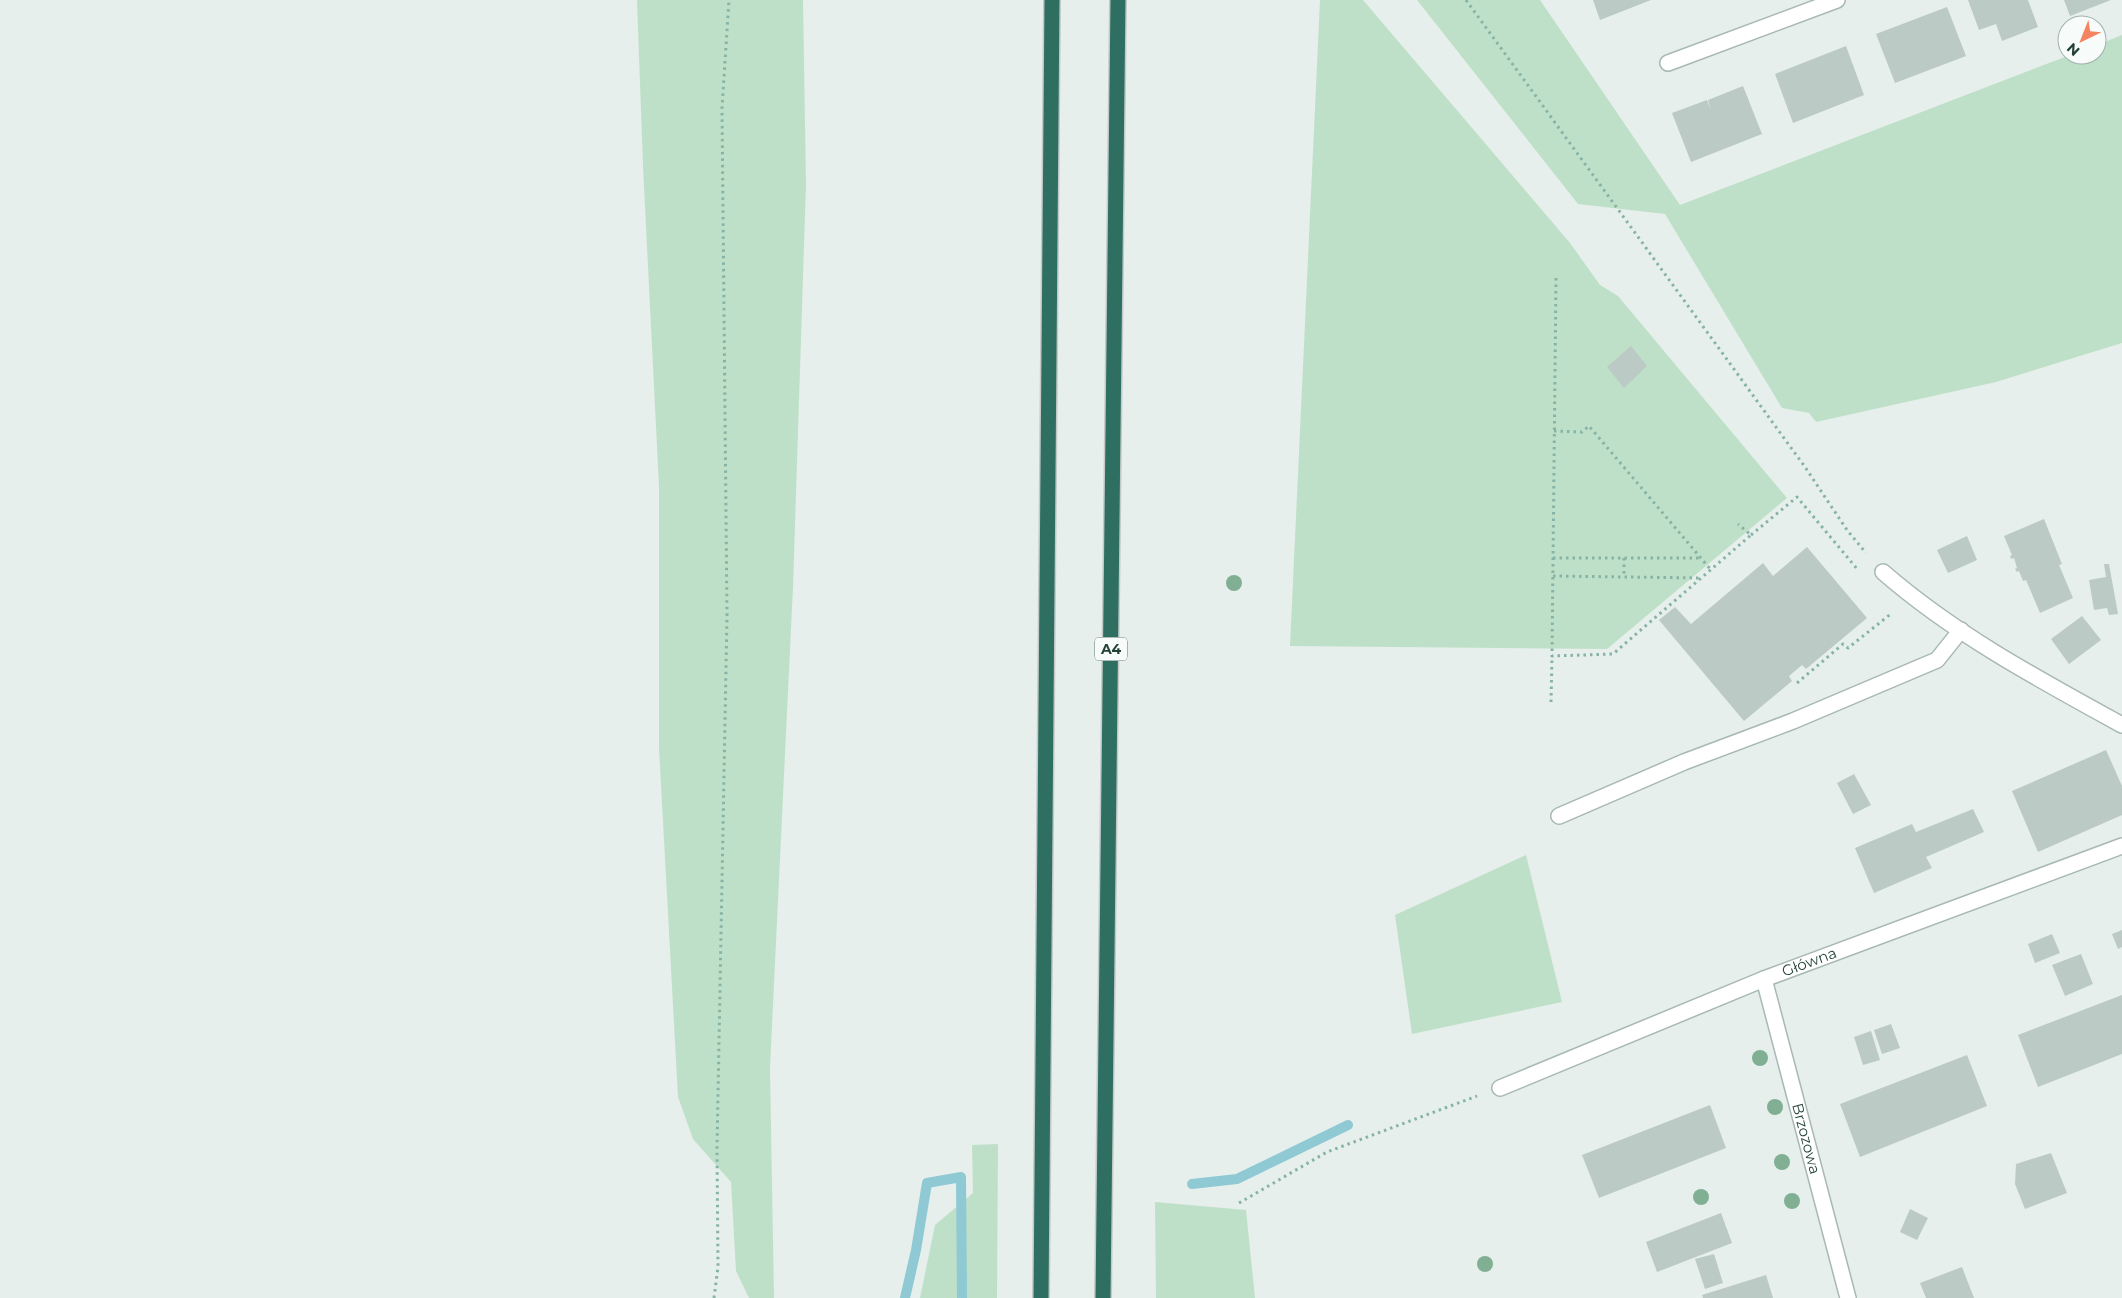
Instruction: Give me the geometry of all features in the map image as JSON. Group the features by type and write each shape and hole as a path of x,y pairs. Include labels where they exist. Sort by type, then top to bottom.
{"highway":[{"path":"1042,1298 1052,0"},
{"name":"A4","path":"1103,1298 1118,0"}],"street":[{"path":"1668,64 1837,0"},
{"path":"1883,572 1912,597 2001,657 2122,725"},
{"path":"1559,816 1684,762 1793,721 1937,660 1961,630"},
{"name":"Główna","path":"1500,1088 1764,979 2122,846"},
{"name":"Brzozowa","path":"1764,979 1848,1298"}],"path":[{"path":"714,1298 718,1267 716,1148 727,615 722,108 729,0"},
{"path":"1466,0 1805,467 1847,530 1883,572"},
{"path":"1550,702 1556,278"},
{"path":"1554,431 1582,432 1589,426 1711,570"},
{"path":"1552,656 1613,654 1797,497 1861,574"},
{"path":"1738,524 1751,535"},
{"path":"1553,558 1701,558"},
{"path":"1624,558 1624,577"},
{"path":"1553,576 1701,578"},
{"path":"1797,683 1843,644 1848,648 1912,597"},
{"path":"1239,1204 1327,1152 1500,1088"}],"green space":[{"path":"637,0 803,0 806,184 793,587 770,1068 774,1298 749,1298 736,1271 731,1182 693,1139 678,1097 659,748 659,486 643,166"},
{"path":"1320,0 1363,0 1570,243 1600,285 1618,296 1787,498 1607,649 1290,646"},
{"path":"1417,0 1540,0 1680,205 2057,60 2057,65 2107,65 2107,41 2122,35 2122,343 1996,382 1816,422 1809,413 1782,408 1665,214 1578,204"},
{"path":"1526,855 1562,1002 1412,1034 1395,915"},
{"path":"998,1144 997,1298 920,1298 935,1225 973,1193 972,1145"},
{"path":"1155,1202 1246,1210 1255,1298 1156,1298"}],"building":[{"path":"1593,0 1651,0 1600,20"},
{"path":"1968,0 2028,0 2038,27 2002,41 1996,24 1979,30"},
{"path":"2064,0 2111,0 2073,15 2070,15"},
{"path":"1947,7 1966,56 1895,83 1876,34"},
{"path":"1846,46 1864,95 1793,123 1775,74"},
{"path":"1743,86 1762,134 1691,162 1672,113 1707,100 1711,110 1708,100"},
{"path":"1631,346 1647,366 1624,388 1607,367"},
{"path":"2044,519 2062,564 2059,565 2073,598 2040,613 2026,580 2023,581 2019,571 2017,572 2015,569 2017,568 2014,558 2011,559 2010,556 2012,555 2004,536"},
{"path":"1967,536 1977,560 1948,573 1937,550"},
{"path":"1807,547 1867,618 1806,669 1802,665 1789,676 1792,681 1744,721 1659,620 1675,607 1691,624 1763,563 1773,576"},
{"path":"2104,564 2109,564 2118,614 2109,615 2107,608 2094,610 2089,580 2106,577"},
{"path":"2082,616 2101,640 2069,664 2051,639"},
{"path":"2106,750 2122,786 2122,815 2038,852 2012,791"},
{"path":"1854,774 1871,805 1853,814 1837,783"},
{"path":"1973,809 1984,832 1926,857 1932,868 1874,893 1855,848 1912,824 1916,832"},
{"path":"2122,930 2122,947 2118,949 2112,934"},
{"path":"2052,934 2060,953 2035,963 2028,944"},
{"path":"2081,954 2093,984 2065,996 2052,965"},
{"path":"2122,995 2122,1054 2038,1087 2018,1035"},
{"path":"1891,1024 1900,1048 1882,1054 1874,1030"},
{"path":"1871,1031 1880,1060 1863,1065 1854,1037"},
{"path":"1967,1055 1987,1106 1860,1157 1840,1104"},
{"path":"1710,1105 1726,1148 1599,1198 1582,1155"},
{"path":"2051,1153 2067,1193 2025,1209 2015,1184 2016,1164"},
{"path":"1910,1209 1928,1218 1917,1240 1900,1232"},
{"path":"1721,1213 1732,1243 1657,1272 1646,1242"},
{"path":"1714,1254 1723,1283 1705,1289 1695,1259"},
{"path":"1962,1267 1974,1298 1926,1298 1920,1283"},
{"path":"1766,1275 1773,1298 1703,1298 1702,1295"}],"waterway":[{"path":"1192,1184 1237,1179 1348,1125"},
{"path":"905,1298 916,1250 927,1183 961,1177 962,1298"}]}
